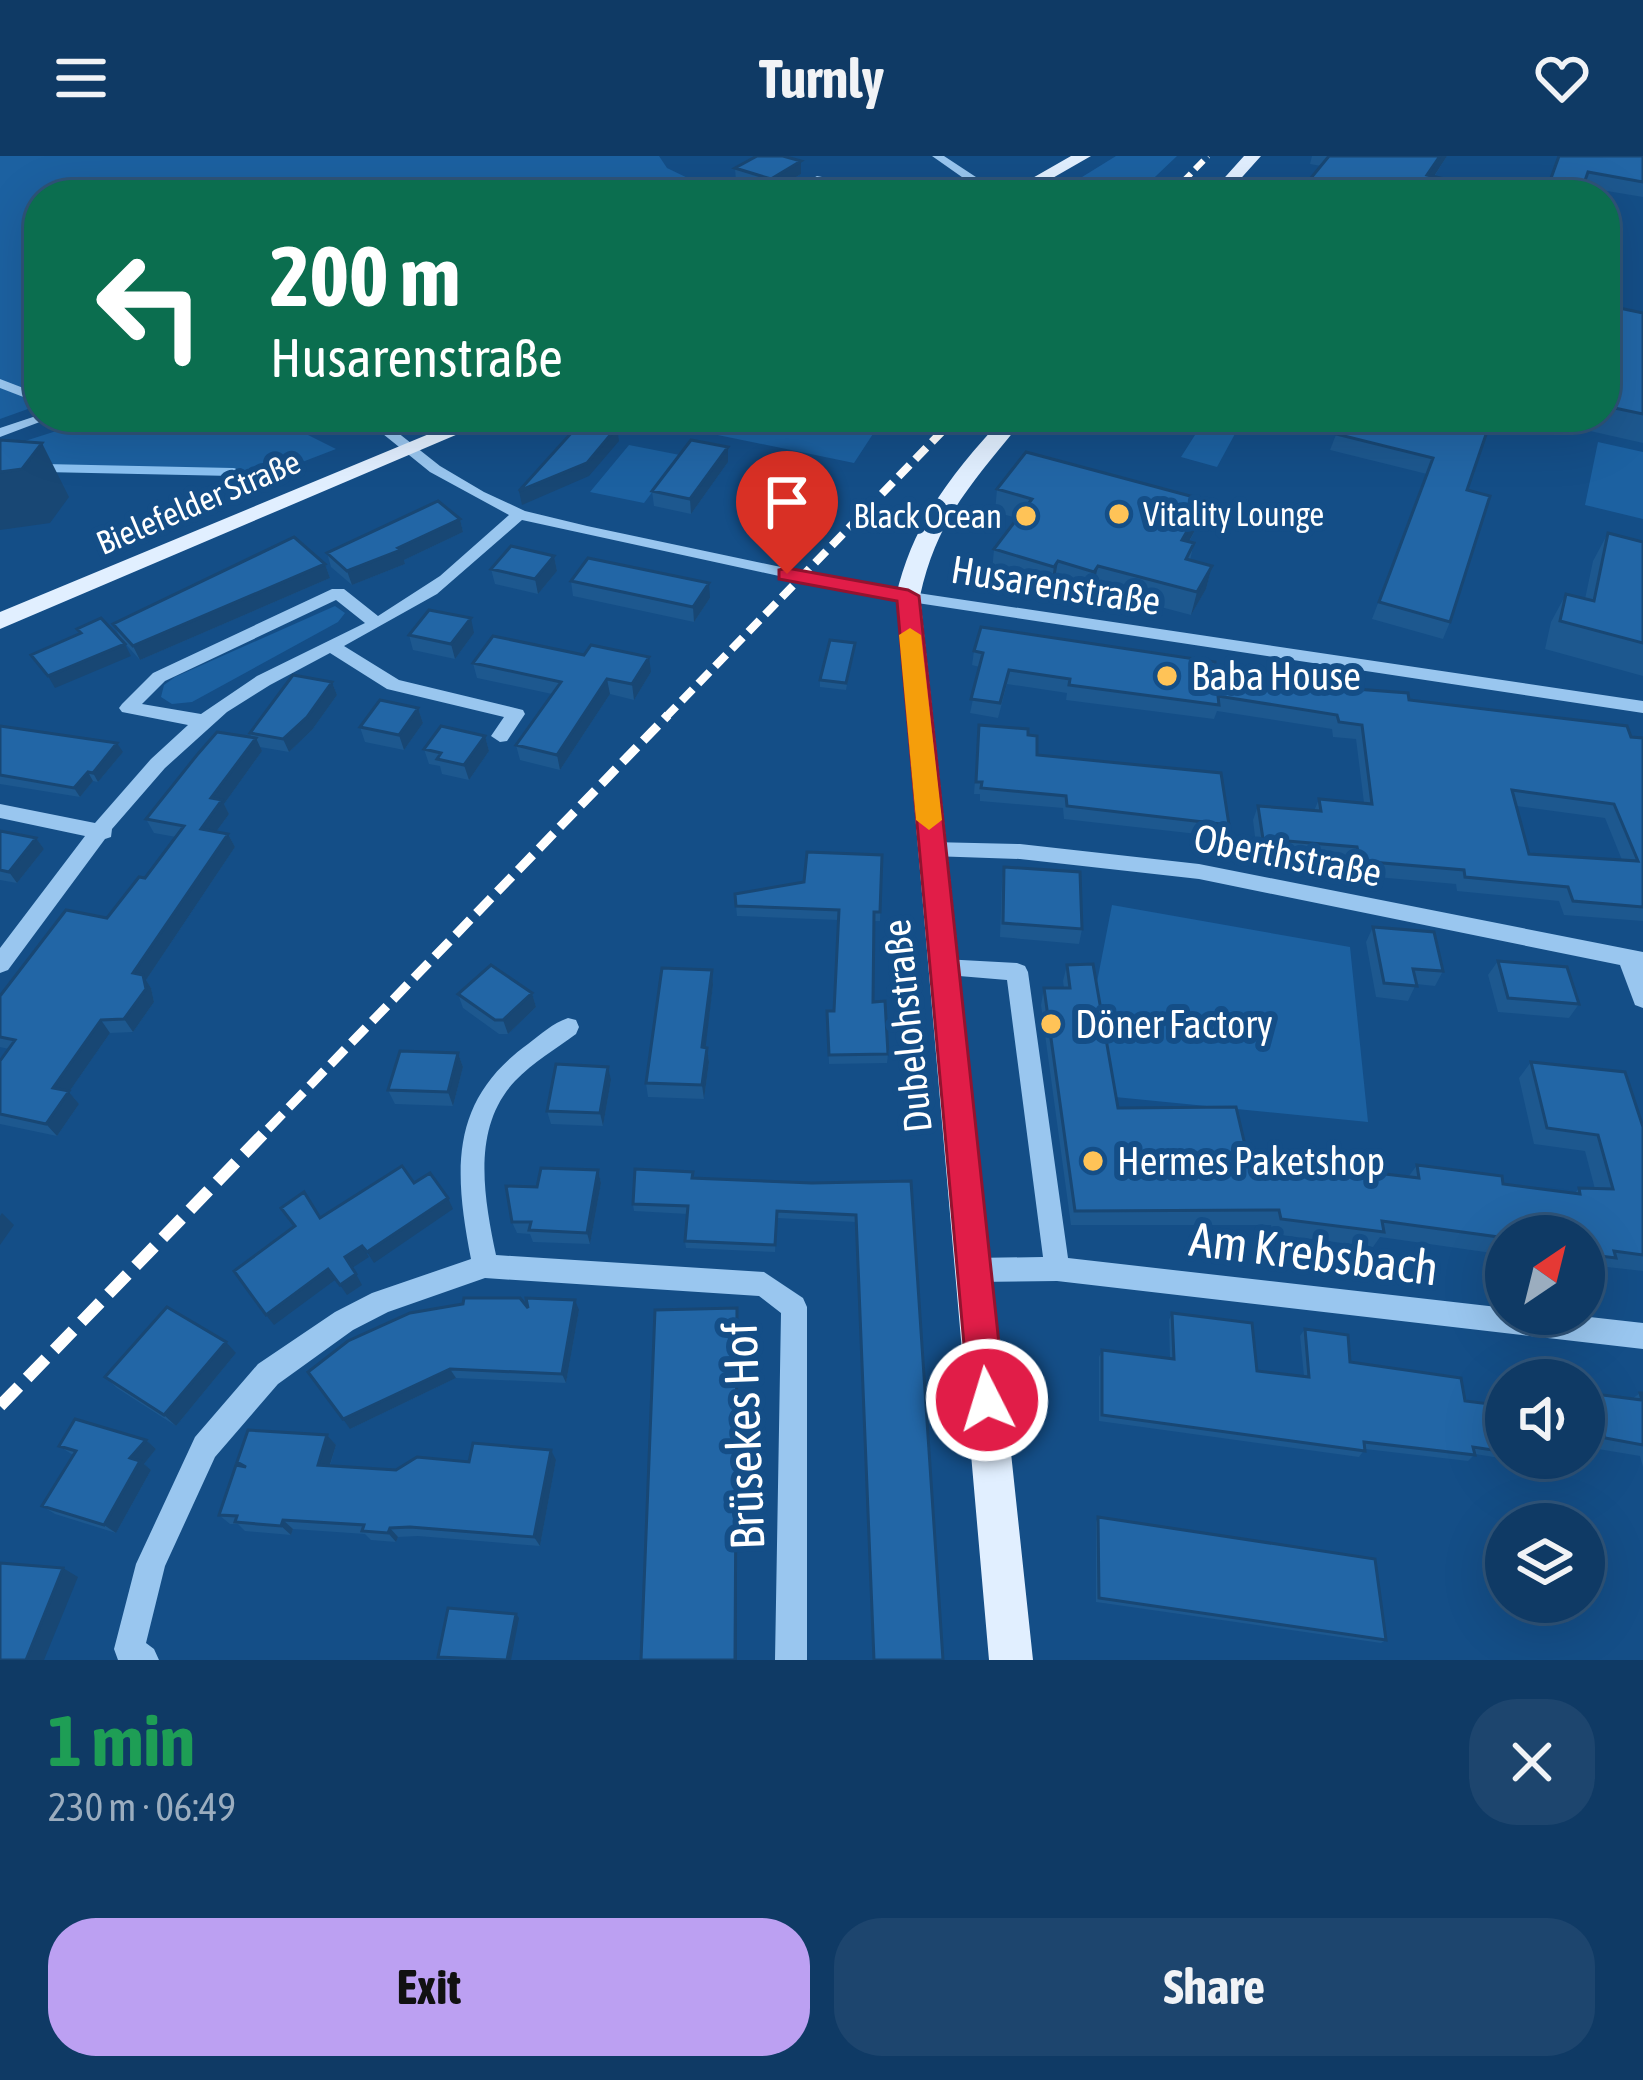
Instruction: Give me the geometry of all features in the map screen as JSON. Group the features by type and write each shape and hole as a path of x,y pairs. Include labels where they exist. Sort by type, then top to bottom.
{"main road":[{"path":"1039,180 1083,156"},
{"path":"1230,180 1252,156"},
{"name":"Bielefelder Straße","path":"0,621 450,432"},
{"name":"Dubelohstraße","path":"1001,432 947,492 927,525 908,596 1011,1660"}],"street":[{"path":"937,156 973,180"},
{"path":"817,180 821,178"},
{"name":"Husarenstraße","path":"389,432 435,469 519,514 908,596 1643,707"},
{"path":"0,964 156,766 204,721 454,575 519,514"},
{"path":"204,721 128,708 159,677 338,593 376,623"},
{"path":"331,646 392,685 516,715 500,736"},
{"path":"0,811 104,832"},
{"name":"Oberthstraße","path":"931,849 988,848 1156,866 1330,908 1635,959 1643,999"},
{"path":"943,968 1017,972 1058,1268"},
{"path":"485,1266 470,1188 482,1117 503,1077 568,1027"},
{"name":"Brüsekes Hof","path":"143,1660 129,1649 151,1564 205,1448 255,1388 344,1321 381,1302 485,1266 764,1283 794,1307 791,1660"},
{"name":"Am Krebsbach","path":"974,1270 1058,1268 1643,1336"}],"shaded area":[{"path":"0,156 659,156 667,168 692,180 24,180 24,410 0,419"},
{"path":"1116,156 1177,156 1152,180 1077,180"},
{"path":"53,432 302,432 336,449 271,474 0,470 0,449"},
{"path":"703,432 874,432 854,463"},
{"path":"1197,432 1236,432 1217,467 1181,457"},
{"path":"1598,442 1643,452 1643,519 1585,505"},
{"path":"629,445 680,455 644,503 590,492"},
{"path":"335,606 345,613 338,622 192,702 172,704 161,697 164,685 175,677"},
{"path":"1112,905 1350,947 1368,1122 1115,1097 1097,982"}],"building":[{"path":"757,156 801,161 771,179 735,168"},
{"path":"1329,156 1440,156 1427,175 1450,180 1309,180"},
{"path":"1559,156 1643,156 1643,182 1588,172 1585,180 1550,180"},
{"path":"1620,308 1643,313 1643,414 1620,409"},
{"path":"572,432 613,432 587,463 519,491"},
{"path":"1487,432 1467,490 1490,496 1450,622 1379,602 1433,458 1336,434"},
{"path":"0,440 42,443 22,469 0,472"},
{"path":"691,440 728,447 690,499 652,491"},
{"path":"1026,452 1205,500 1182,540 1194,543 1186,559 1212,566 1197,592 1098,566 1094,572 1058,561 1054,567 994,549 1032,499 997,489"},
{"path":"438,501 460,519 398,548 401,550 347,571 327,553"},
{"path":"1608,533 1643,542 1643,643 1560,621 1566,594 1594,601"},
{"path":"294,537 325,564 133,646 113,624"},
{"path":"511,546 554,556 535,579 491,569"},
{"path":"588,558 709,583 693,607 571,581"},
{"path":"429,610 471,618 451,644 409,635"},
{"path":"101,618 125,644 48,676 31,655 81,633 77,629"},
{"path":"981,627 1215,662 1215,666 1290,678 1290,684 1408,693 1409,700 1627,726 1631,737 1643,738 1643,907 1573,901 1568,887 1465,877 1464,870 1360,861 1357,847 1263,839 1258,806 1321,811 1319,799 1372,804 1362,725 1339,722 1337,715 1218,696 1219,705 1069,685 1070,679 1009,670 1000,703 971,699 983,653 974,651","holes":["1512,790 1614,804 1638,861 1529,854"]},
{"path":"493,636 584,655 591,645 649,657 632,684 607,679 557,755 516,745 561,682 473,663"},
{"path":"830,640 855,643 846,683 820,680"},
{"path":"293,675 332,682 307,717 283,739 250,733"},
{"path":"380,700 418,708 399,735 360,727"},
{"path":"979,725 1028,729 1028,735 1037,736 1037,755 1221,773 1229,825 1067,806 1066,796 981,788 982,782 976,782"},
{"path":"0,726 117,743 74,788 0,775"},
{"path":"441,726 485,736 464,765 437,759 441,753 424,749"},
{"path":"217,732 256,738 211,798 222,800 201,829 228,834 133,973 143,975 146,989 124,1019 101,1020 53,1088 69,1091 46,1124 0,1114 0,1061 15,1040 0,1037 0,996 66,910 107,918 139,877 145,878 184,826 146,819"},
{"path":"0,831 36,838 9,872 0,870"},
{"path":"807,852 882,855 880,912 874,912 873,1002 885,1001 888,1054 829,1055 827,1011 834,1011 839,910 736,906 735,894 804,882"},
{"path":"1004,867 1080,872 1082,929 1003,923"},
{"path":"1373,927 1434,932 1443,971 1413,969 1417,986 1384,983"},
{"path":"1498,961 1567,967 1579,1004 1508,998"},
{"path":"1093,964 1118,1108 1236,1107 1248,1158 1419,1178 1417,1165 1502,1176 1503,1184 1580,1194 1579,1188 1613,1189 1598,1135 1547,1128 1531,1062 1625,1072 1643,1127 1643,1255 1614,1251 1616,1258 1605,1257 1605,1215 1485,1215 1485,1235 1382,1221 1384,1232 1281,1219 1279,1210 1075,1211 1044,988 1070,988 1067,965"},
{"path":"491,965 532,993 503,1020 495,1020 458,994"},
{"path":"662,968 712,970 702,1085 646,1083"},
{"path":"400,1051 458,1053 448,1092 388,1090"},
{"path":"556,1064 608,1067 600,1113 547,1111"},
{"path":"402,1166 414,1183 430,1173 448,1198 367,1252 362,1246 345,1257 356,1274 340,1285 328,1269 266,1315 234,1271 295,1226 281,1208 304,1192 320,1218"},
{"path":"541,1168 598,1170 587,1233 529,1230 531,1222 512,1222 506,1186 537,1187"},
{"path":"635,1169 693,1172 692,1178 911,1181 943,1660 874,1660 856,1215 777,1211 775,1245 685,1241 688,1206 633,1204"},
{"path":"464,1298 520,1298 528,1308 526,1298 575,1300 562,1374 450,1369 343,1419 308,1372 348,1341 410,1313 463,1304"},
{"path":"167,1307 226,1342 164,1415 105,1377"},
{"path":"737,1308 735,1660 641,1660 655,1310"},
{"path":"1172,1313 1252,1323 1257,1371 1309,1377 1305,1329 1348,1335 1350,1362 1461,1378 1465,1401 1485,1403 1485,1449 1473,1447 1475,1455 1364,1442 1365,1451 1102,1415 1102,1350 1174,1359"},
{"path":"1640,1393 1643,1393 1643,1445 1605,1438 1605,1395 1642,1400"},
{"path":"75,1419 146,1440 130,1458 140,1461 104,1525 42,1506 76,1451 59,1446"},
{"path":"248,1430 327,1435 318,1465 396,1470 417,1457 469,1462 473,1443 551,1450 534,1537 410,1527 390,1528 388,1533 362,1531 364,1525 283,1520 281,1526 235,1522 237,1516 219,1515 236,1465 246,1467 237,1462"},
{"path":"1098,1517 1375,1559 1386,1640 1099,1598"},
{"path":"0,1563 63,1568 26,1660 0,1660"},
{"path":"448,1608 516,1614 507,1660 438,1657"}],"waterway":[{"path":"44,468 233,472"}],"railway":[{"path":"1185,180 1208,156"},
{"path":"665,718 941,432"},
{"path":"268,1129 668,715"},
{"path":"0,1406 271,1126"}],"slow traffic":[{"path":"910,635 929,820"}],"place":[{"name":"Vitality Lounge","path":"1119,514"},
{"name":"Black Ocean","path":"1026,516"},
{"name":"Baba House","path":"1167,676"},
{"name":"Döner Factory","path":"1051,1024"},
{"name":"Hermes Paketshop","path":"1093,1161"}],"route":[{"path":"787,574 908,596 987,1400"}]}
